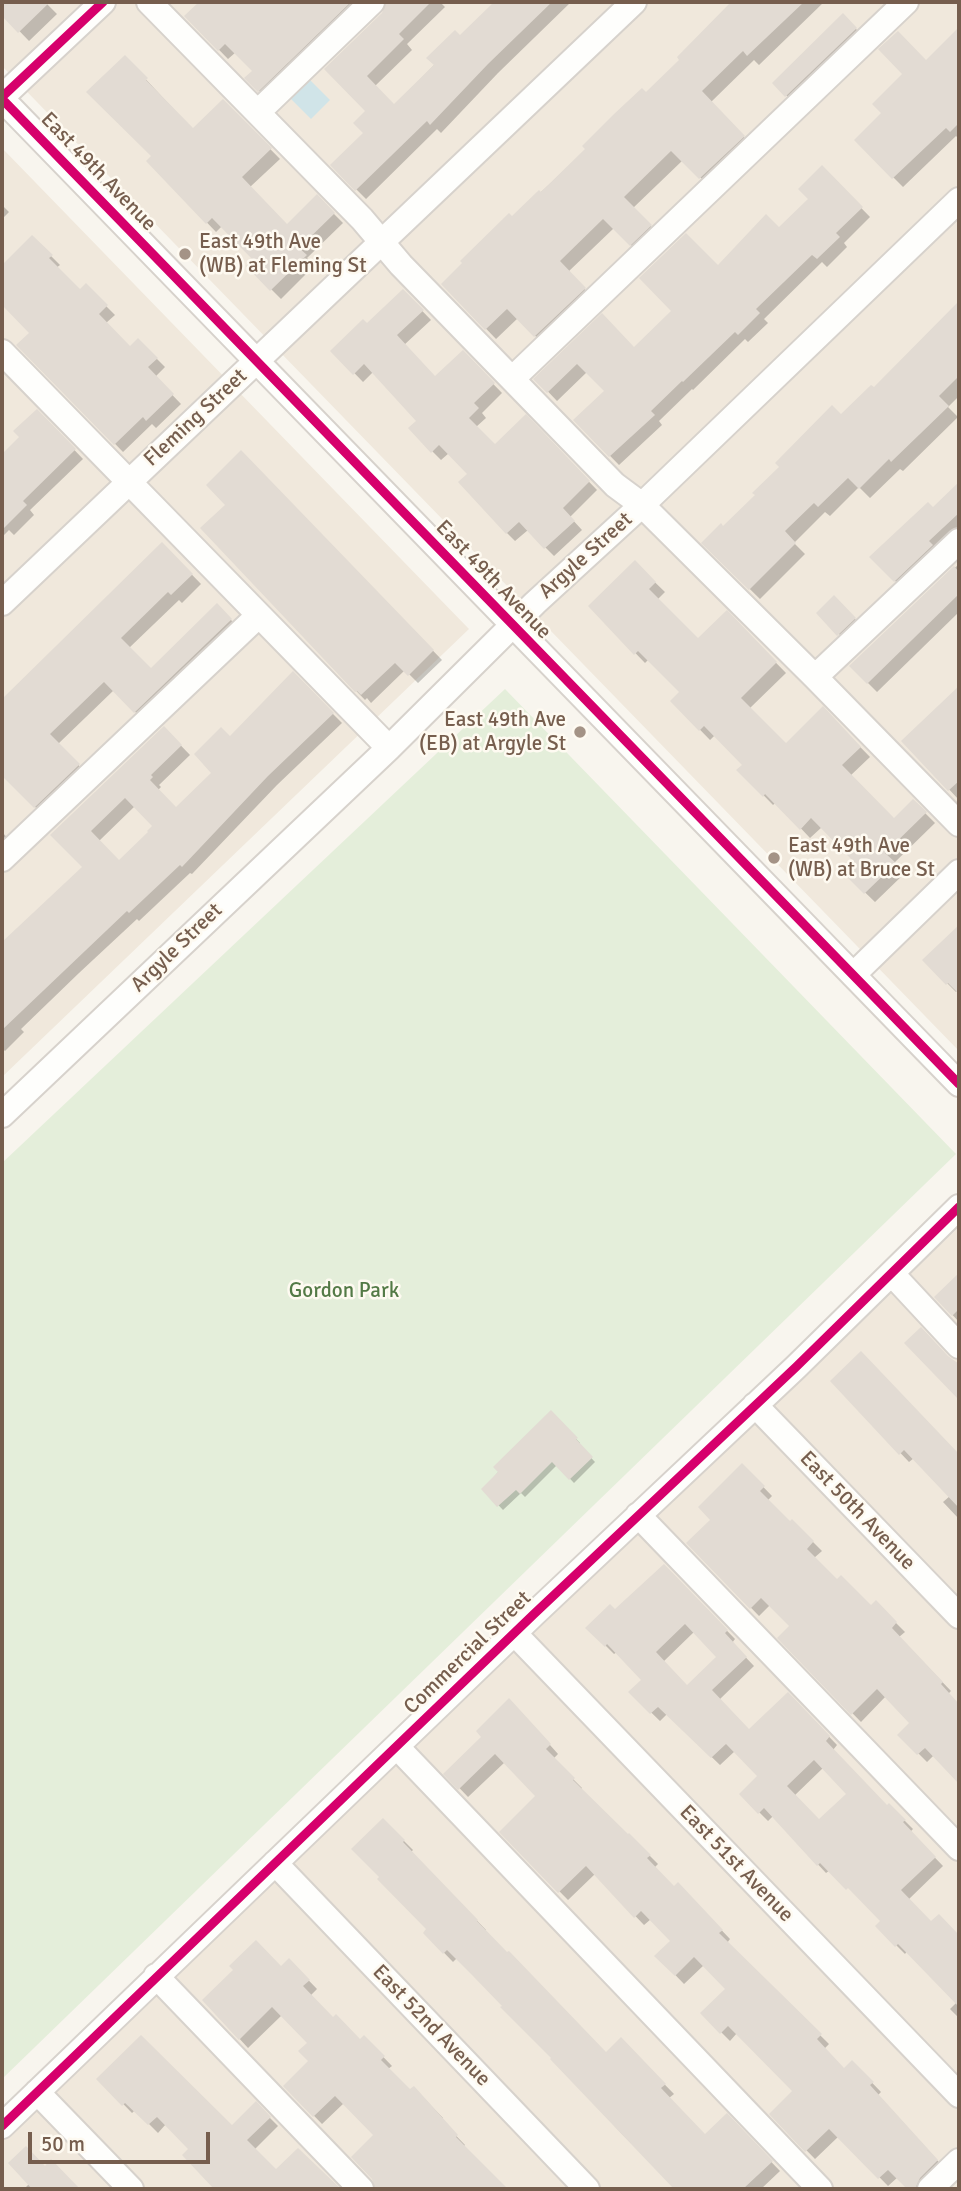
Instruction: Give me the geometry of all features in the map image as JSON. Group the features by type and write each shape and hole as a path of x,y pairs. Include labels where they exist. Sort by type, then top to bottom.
{"street":[{"path":"2,98 103,2"},
{"path":"149,2 362,219 401,265 615,485 642,505 959,824"},
{"path":"258,112 372,2"},
{"name":"Fleming Street","path":"2,603 634,2"},
{"path":"512,379 906,2"},
{"name":"East 49th Avenue","path":"2,98 959,1084"},
{"name":"Argyle Street","path":"2,1115 389,748 513,625 642,505 959,200"},
{"path":"2,354 389,748"},
{"path":"815,677 959,541"},
{"path":"2,859 258,616"},
{"path":"853,975 959,872"},
{"name":"Commercial Street","path":"2,2126 959,1207"},
{"path":"892,1274 959,1346"},
{"name":"East 50th Avenue","path":"755,1405 959,1616"},
{"path":"638,1515 959,1848"},
{"name":"East 51st Avenue","path":"514,1633 959,2095"},
{"path":"397,1746 820,2189"},
{"name":"East 52nd Avenue","path":"275,1863 587,2189"},
{"path":"156,1976 361,2189"},
{"path":"37,2092 131,2189"},
{"path":"930,2189 959,2161"}],"shaded area":[{"path":"2,2 959,2 959,1051 2,66"},
{"path":"306,76 330,100 311,119 287,95"},
{"path":"2,148 469,629 2,1077"},
{"path":"959,1227 959,2189 2,2189 2,2138"}],"green space":[{"name":"Gordon Park","path":"505,689 956,1154 2,2079 2,1163"}],"building":[{"path":"2,2 50,2 18,33 2,16"},
{"path":"199,2 351,2 258,92 244,78 252,71 225,44 218,51 184,16"},
{"path":"386,2 431,2 399,34 404,39 367,76 394,104 434,65 426,58 455,30 460,35 494,2 552,2 430,125 427,121 355,191 330,165 363,133 353,123 365,111 324,69 382,13"},
{"path":"731,2 804,2 747,56 743,51 702,91 745,136 699,179 671,151 624,197 652,225 630,246 603,219 560,261 586,288 534,337 507,309 485,330 441,284 462,263 460,261 509,213 512,216 539,190 541,192 585,149 582,146 613,115 642,88 646,92 679,60 677,57"},
{"path":"843,13 857,28 785,97 772,83"},
{"path":"959,27 959,123 950,132 946,128 892,179 854,140 881,113 872,104 902,74 878,49 898,31 926,60"},
{"path":"125,55 193,128 223,99 272,148 242,177 287,224 317,194 335,213 299,248 307,255 270,291 246,266 253,260 212,218 206,224 146,161 151,156 86,92"},
{"path":"822,165 863,207 836,233 840,237 817,259 812,255 756,309 760,313 738,335 735,332 682,381 651,411 655,415 609,457 573,420 604,391 577,364 547,393 533,379 602,313 634,347 671,311 639,278 686,233 718,265 766,214 779,227 808,199 798,189"},
{"path":"32,235 53,255 49,258 80,289 86,283 108,305 99,314 130,346 138,338 158,358 148,367 174,394 146,421 143,417 114,445 16,345 29,333 2,305 2,265"},
{"path":"403,289 424,310 397,335 435,376 463,350 495,383 474,403 479,408 469,418 495,444 526,414 590,481 563,508 575,521 544,549 519,522 506,534 458,482 467,474 439,445 431,453 408,428 416,421 364,364 353,375 330,351 363,319 367,323"},
{"path":"959,301 959,376 939,396 949,406 859,489 848,478 818,507 814,503 785,531 796,543 749,590 701,543 755,495 752,493 779,467 775,463 832,405 841,414 871,385 874,387"},
{"path":"37,409 76,449 23,501 27,505 2,530 2,454 19,437 13,431"},
{"path":"241,450 434,650 408,676 395,663 361,695 355,692 200,528 225,505 206,485"},
{"path":"959,482 959,513 929,541 933,545 894,582 869,557 928,502 933,507"},
{"path":"162,542 193,574 171,595 168,592 121,638 151,668 217,603 232,619 134,713 104,682 50,734 80,764 34,808 2,776 2,699"},
{"path":"635,560 656,582 649,589 698,638 727,610 777,662 741,698 786,743 823,706 861,747 842,765 894,818 913,799 927,812 885,853 896,863 864,894 844,874 855,863 811,818 800,830 765,794 763,797 736,770 742,765 704,726 699,731 670,701 679,692 638,651 634,655 588,606"},
{"path":"954,566 959,572 959,594 867,684 849,666"},
{"path":"834,595 856,618 837,636 816,613"},
{"path":"293,671 334,713 268,776 182,867 180,865 129,913 127,911 2,1030 2,942 82,867 50,835 164,726 182,745 151,775 153,777 150,780 176,807 211,773 194,754 221,727 230,736","holes":["125,798 152,826 119,860 91,831"]},
{"path":"959,686 959,781 948,791 901,741"},
{"path":"959,925 959,994 948,983 946,985 922,960"},
{"path":"959,1273 959,1309 952,1316 934,1297"},
{"path":"921,1327 959,1364 959,1400 904,1343"},
{"path":"861,1351 959,1454 959,1508 904,1450 899,1455 830,1381"},
{"path":"551,1410 593,1457 569,1480 552,1462 520,1494 516,1490 497,1507 481,1489 498,1472 493,1467"},
{"path":"742,1463 765,1486 760,1491 814,1541 807,1549 837,1579 841,1575 871,1605 876,1600 897,1622 892,1628 943,1682 941,1684 959,1704 959,1784 925,1748 917,1755 897,1735 909,1723 877,1689 851,1715 777,1638 789,1626 761,1598 750,1609 686,1543 710,1520 698,1507"},
{"path":"664,1564 728,1630 725,1633 747,1657 712,1690 749,1729 788,1692 830,1736 826,1741 887,1805 889,1803 906,1820 903,1822 936,1857 901,1890 931,1921 939,1914 959,1935 959,2007 898,1944 895,1947 875,1926 880,1921 848,1888 846,1890 820,1863 817,1866 764,1808 758,1814 739,1794 757,1776 726,1744 711,1758 658,1707 650,1714 628,1692 641,1680 607,1644 605,1647 585,1628 610,1604 615,1609","holes":["685,1624 716,1657 687,1685 656,1652","814,1760 846,1794 819,1819 787,1786"]},
{"path":"509,1698 551,1744 546,1749 575,1778 573,1780 651,1855 647,1858 674,1886 678,1882 723,1930 719,1933 822,2034 817,2039 844,2068 852,2060 874,2082 870,2085 938,2160 920,2178 915,2189 907,2189 888,2170 878,2179 829,2129 805,2152 769,2114 792,2091 728,2026 720,2034 700,2013 725,1989 694,1957 675,1976 654,1956 670,1941 641,1911 634,1918 586,1866 558,1893 499,1832 535,1796 495,1754 458,1790 443,1774 481,1737 476,1731"},
{"path":"383,1818 477,1921 606,2052 621,2037 666,2084 661,2088 705,2134 727,2113 773,2161 743,2189 674,2189 473,1976 447,1950 443,1954 423,1933 426,1929 351,1849"},
{"path":"256,1940 281,1966 289,1958 310,1980 303,1986 333,2017 336,2014 360,2039 364,2035 385,2056 381,2060 410,2089 414,2086 458,2135 456,2137 508,2189 375,2189 372,2179 351,2157 373,2135 335,2096 313,2117 283,2086 308,2061 298,2051 307,2043 272,2007 239,2040 202,2000 233,1970 229,1966"},
{"path":"141,2035 232,2125 256,2101 271,2117 247,2140 276,2169 298,2148 341,2189 214,2189 182,2155 188,2149 157,2117 148,2125 125,2103 122,2106 96,2079"},
{"path":"26,2146 45,2166 51,2159 80,2189 32,2189 8,2163"}],"cycle path":[{"path":"2,97 103,2"},
{"path":"2,99 959,1084"},
{"path":"2,2126 534,1614 796,1367 959,1207"}],"place":[{"name":"East 49th Ave (WB) at Fleming St","path":"185,254"},
{"name":"East 49th Ave (EB) at Argyle St","path":"580,732"},
{"name":"East 49th Ave (WB) at Bruce St","path":"774,858"}]}
